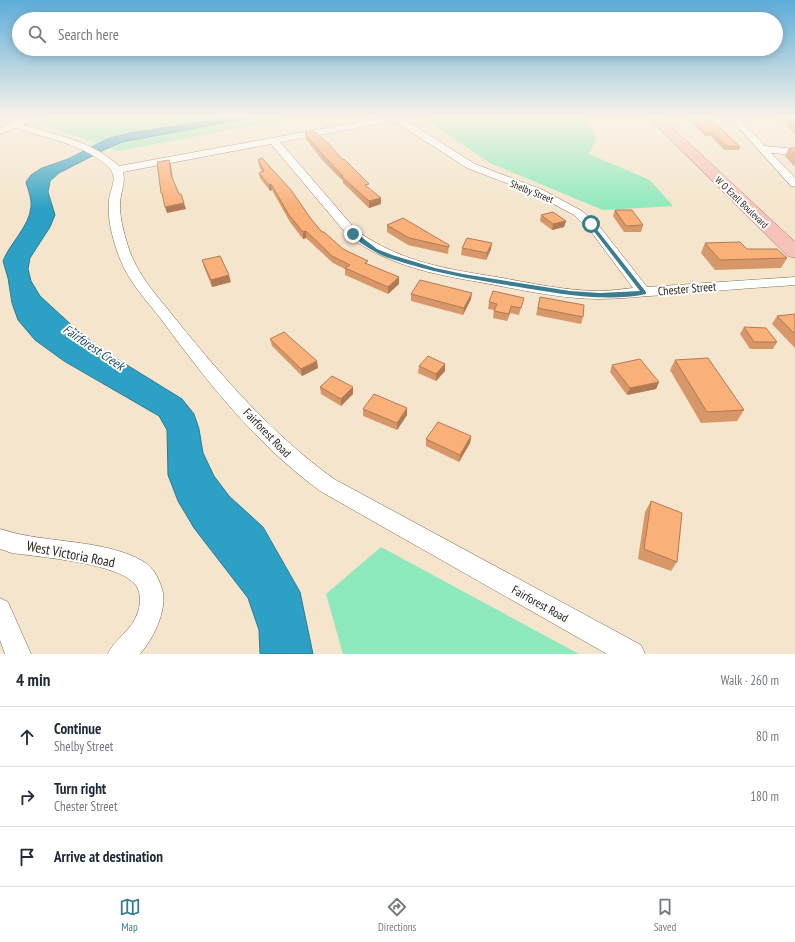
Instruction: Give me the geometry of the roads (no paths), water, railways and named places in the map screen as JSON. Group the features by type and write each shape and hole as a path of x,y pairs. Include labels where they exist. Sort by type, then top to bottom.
{"main road":[{"path":"689,150 705,150"},
{"name":"W O Ezell Boulevard","path":"689,150 795,252"},
{"name":"W O Ezell Boulevard","path":"705,150 795,232"},
{"path":"742,201 761,201"}],"street":[{"path":"84,149 112,165 116,170 228,149"},
{"name":"Chester Street","path":"280,149 353,234 375,250 434,270 570,293 600,295 644,293 795,280"},
{"name":"Shelby Street","path":"444,149 471,166 539,192 578,213 596,230 644,293"},
{"path":"763,149 795,152"},
{"path":"763,149 795,184"},
{"name":"Fairforest Road","path":"116,170 119,180 115,205 116,223 127,260 138,280 213,377 286,454 305,470 327,485 632,654"},
{"name":"West Victoria Road","path":"0,539 12,543 104,558 128,565 138,571 147,580 152,592 152,606 147,622 138,638 121,654"},
{"path":"0,610 18,654"}],"water":[{"name":"Fairforest Creek","path":"88,149 107,149 59,173 50,181 48,192 55,215 50,227 30,258 28,269 31,281 40,296 77,330 101,349 182,399 194,414 199,429 203,453 214,476 229,496 263,527 300,592 313,654 260,654 259,630 248,598 194,528 178,501 168,475 167,430 159,416 64,361 35,340 18,320 12,303 8,278 3,261 30,214 31,201 26,182 31,175 42,168 68,159"}]}
